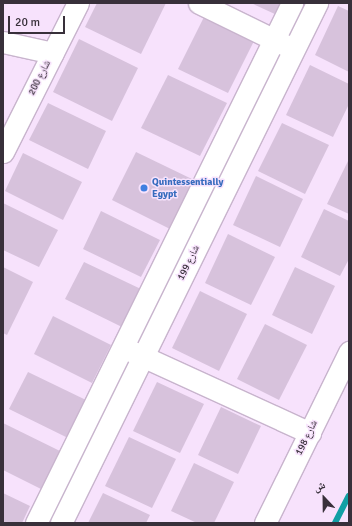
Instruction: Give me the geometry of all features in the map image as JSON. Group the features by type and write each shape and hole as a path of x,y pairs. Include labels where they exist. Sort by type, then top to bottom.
{"street":[{"name":"شارع 200","path":"3,152 78,3"},
{"path":"199,3 294,50"},
{"path":"36,523 292,3"},
{"name":"شارع 199","path":"61,523 317,3"},
{"path":"3,42 53,53"},
{"path":"123,348 310,433"},
{"name":"شارع 198","path":"265,523 349,352"}],"building":[{"path":"97,3 166,3 141,54 85,27"},
{"path":"251,3 283,3 277,15"},
{"path":"338,6 349,11 349,72 315,55"},
{"path":"204,17 254,41 228,93 178,69"},
{"path":"79,39 138,68 112,121 53,92"},
{"path":"310,65 349,84 349,104 333,137 286,115"},
{"path":"168,75 227,103 200,156 141,128"},
{"path":"48,103 106,131 88,169 29,140"},
{"path":"282,123 329,145 305,194 258,171"},
{"path":"136,152 194,180 170,229 112,200"},
{"path":"23,153 82,182 63,220 5,191"},
{"path":"349,159 349,214 327,204"},
{"path":"256,176 303,199 280,247 233,225"},
{"path":"3,203 58,230 39,267 3,250"},
{"path":"324,209 349,221 349,259 340,276 301,257"},
{"path":"101,211 160,240 141,277 83,249"},
{"path":"228,234 275,257 251,305 205,283"},
{"path":"84,262 143,290 124,328 65,299"},
{"path":"3,267 33,282 7,335 3,333"},
{"path":"295,267 335,286 312,334 272,315"},
{"path":"200,291 247,314 219,371 172,348"},
{"path":"53,316 111,345 92,383 34,354"},
{"path":"265,324 307,345 279,400 237,379"},
{"path":"28,372 86,400 68,438 9,409"},
{"path":"157,382 204,404 180,453 133,431"},
{"path":"221,407 261,426 238,474 198,455"},
{"path":"3,423 62,452 43,490 3,470"},
{"path":"129,437 176,459 152,508 105,486"},
{"path":"194,463 234,482 214,523 197,523 171,511"},
{"path":"3,493 30,506 22,523 3,523"},
{"path":"103,493 150,515 146,523 88,523"}],"waterway":[{"path":"335,523 349,496"}],"place":[{"name":"Quintessentially Egypt","path":"144,188"}]}
